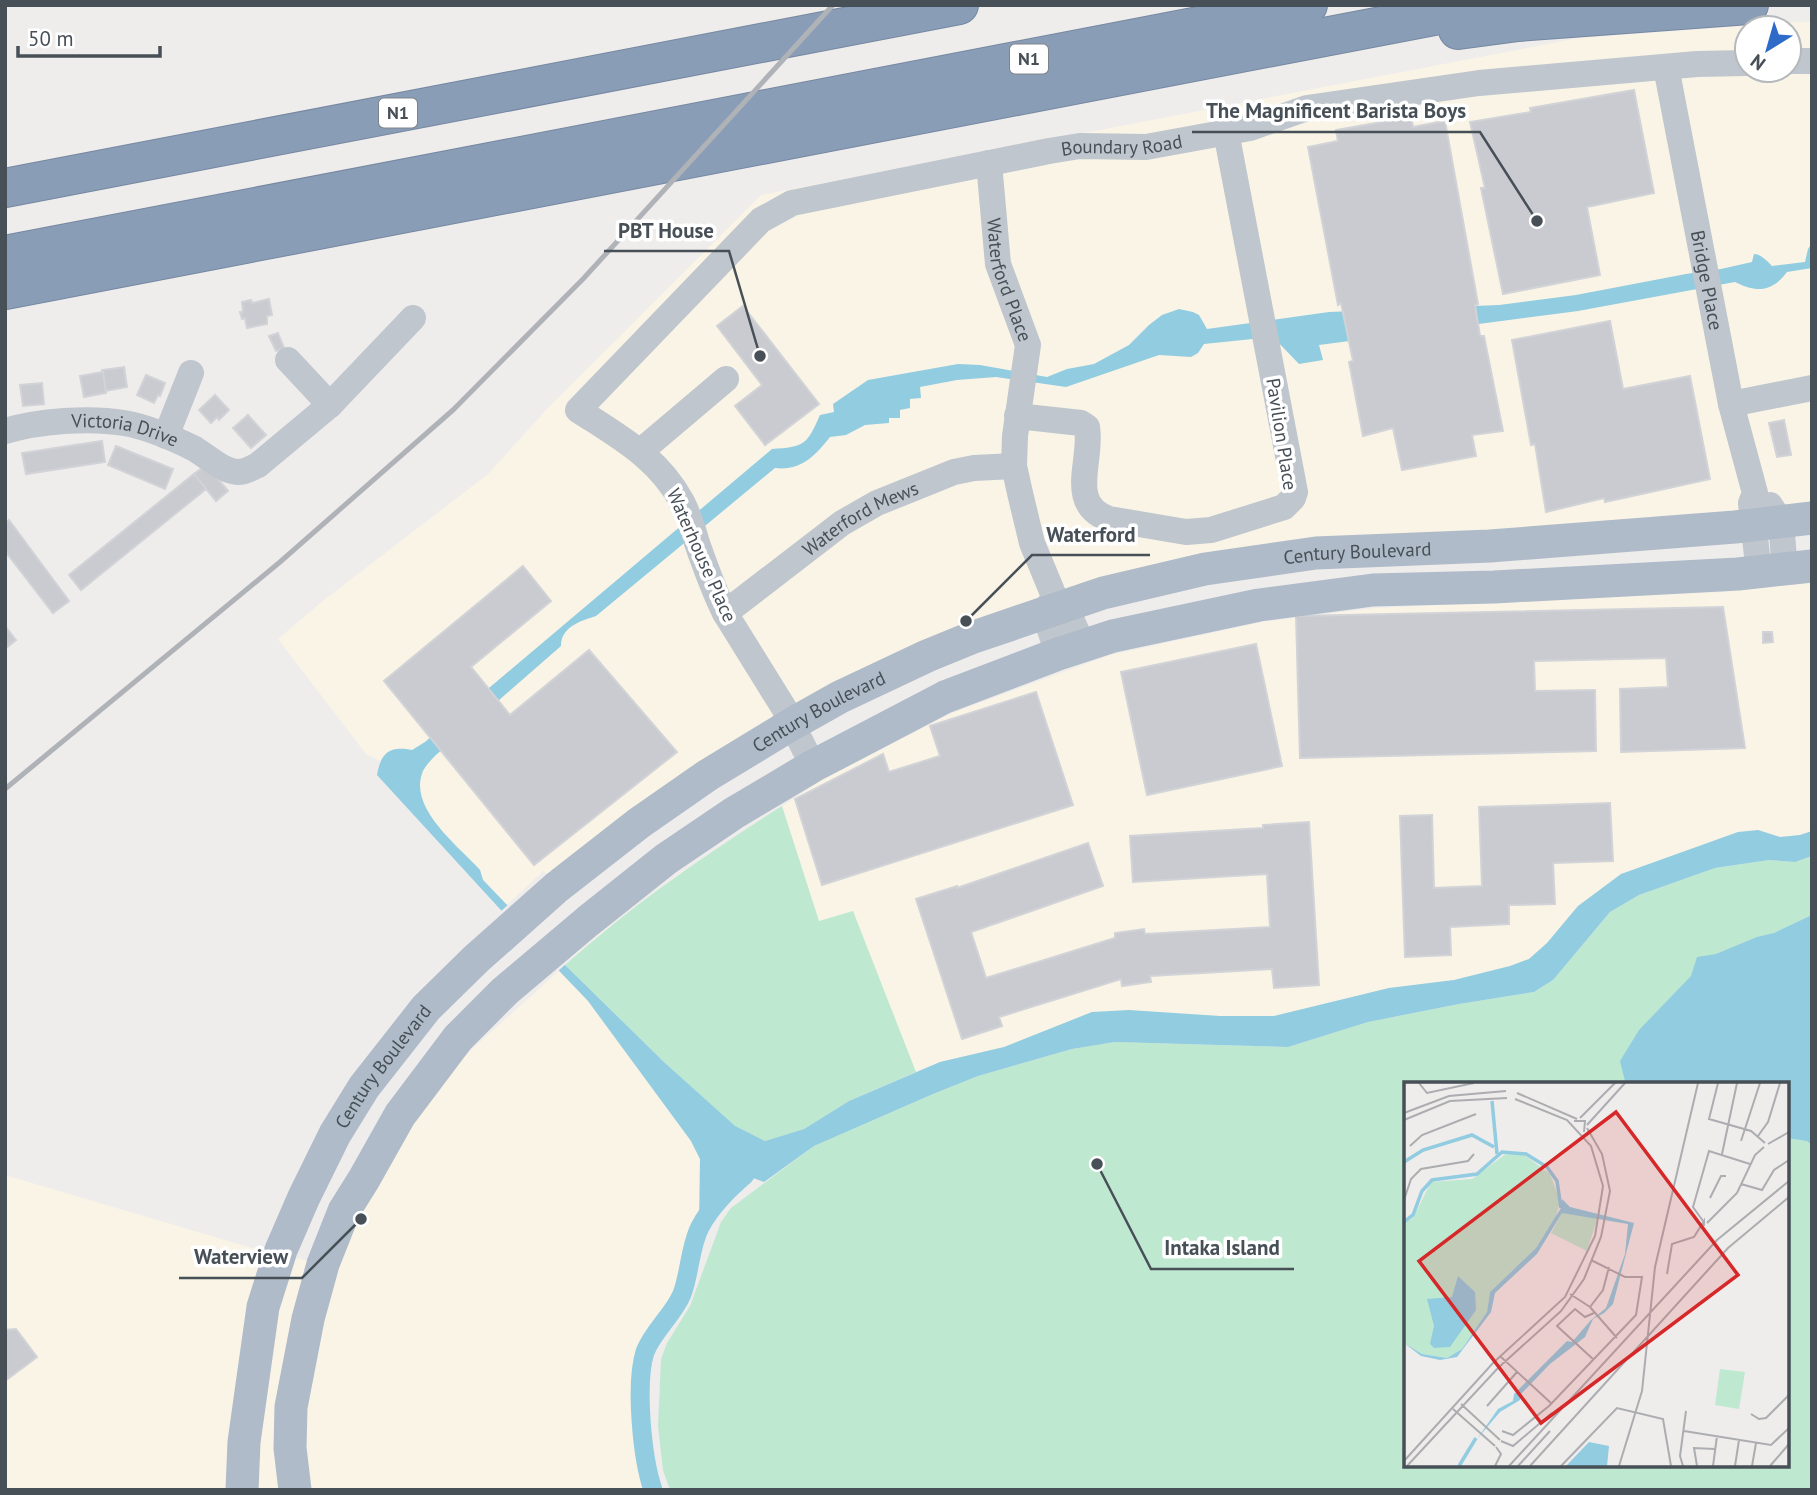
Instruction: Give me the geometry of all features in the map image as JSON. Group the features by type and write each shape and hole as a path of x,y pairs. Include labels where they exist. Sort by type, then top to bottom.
{"highway":[{"name":"N1","path":"5,188 959,5"},
{"name":"N1","path":"5,255 1308,5"},
{"path":"5,289 1491,5"},
{"path":"752,147 1413,36 1518,22 1749,5"}],"main road":[{"name":"Century Boulevard","path":"242,1490 244,1442 263,1307 282,1250 304,1198 335,1134 364,1087 426,1008 476,960 557,887 708,775 840,697 927,656 1055,605 1103,593 1205,569 1316,553 1490,546 1735,527 1776,514"},
{"name":"Century Boulevard","path":"295,1490 290,1448 292,1407 323,1264 344,1211 400,1115 458,1038 505,991 666,859 734,813 813,766 945,697 1113,636 1259,605 1373,590 1494,587 1785,569"}],"street":[{"name":"Boundary Road","path":"578,410 747,233 761,220 792,203 1080,146 1146,147 1265,124 1307,108 1479,83 1733,64"},
{"name":"Bridge Place","path":"1666,67 1731,404 1776,514 1785,569"},
{"name":"Pavilion Place","path":"1021,392 1087,427 1084,494 1092,510 1100,516 1186,532 1211,530 1284,507 1293,498 1295,492 1226,132"},
{"name":"Waterford Place","path":"989,163 998,264 1026,337 1028,354 1014,436 1014,466 1032,543 1070,650"},
{"path":"288,360 330,405 414,318"},
{"path":"166,436 191,373"},
{"path":"641,451 726,379"},
{"path":"1731,404 1812,388"},
{"name":"Victoria Drive","path":"5,431 93,419 126,423 166,436 225,469 238,472 258,465 330,405"},
{"name":"Waterhouse Place","path":"578,410 641,451 673,487 688,514 725,613 792,724 813,766"},
{"name":"Waterford Mews","path":"725,613 842,523 862,511 954,472 1014,466"}],"shaded area":[{"path":"1812,21 1812,509 1487,537 1013,616 547,874 543,871 507,905 483,879 480,870 432,820 423,804 420,786 423,770 412,750 399,748 388,752 380,761 366,754 278,639 324,600 488,474 546,410 761,195 1579,38 1733,27 1733,84 1803,84 1803,22"},
{"path":"1812,580 1812,831 1780,837 1758,830 1578,906 1547,943 1529,959 1510,966 1454,980 1389,988 1274,1016 1092,1012 1004,1047 940,1062 899,1078 565,965 600,934 679,874 822,780 952,713 1110,655 1262,622 1375,608 1722,592"},
{"path":"560,970 588,1001 691,1141 700,1159 699,1228 682,1296 646,1352 640,1382 644,1446 653,1490 5,1490 5,1175 252,1248 334,1267 354,1217 436,1087 471,1050"}],"green space":[{"path":"782,806 819,921 853,911 916,1072 849,1101 804,1129 765,1141 735,1127 565,965 670,881"},
{"path":"1812,856 1812,1490 670,1490 663,1470 658,1426 661,1359 667,1343 690,1306 721,1222 731,1208 814,1146 978,1076 1072,1049 1115,1042 1288,1047 1368,1022 1534,992 1553,980 1610,912 1639,895 1715,868 1769,860 1795,862"}],"water":[{"path":"1812,243 1812,268 1787,272 1776,284 1764,289 1750,288 1735,282 1578,311 1319,345 1323,360 1299,364 1273,337 1204,344 1198,353 1191,357 1159,355 1066,387 996,377 957,380 920,387 921,398 910,399 910,408 900,410 900,418 889,418 889,423 865,425 846,435 830,437 800,465 775,468 596,616 568,629 561,646 427,764 420,785 422,798 437,825 480,870 483,880 565,965 665,1063 735,1126 765,1141 804,1129 849,1101 940,1062 1004,1047 1092,1012 1129,1010 1220,1016 1274,1016 1389,988 1454,980 1510,966 1529,959 1547,943 1578,906 1621,874 1738,832 1758,830 1780,837 1812,831 1812,856 1795,862 1769,860 1715,868 1639,895 1610,912 1553,980 1534,992 1368,1022 1288,1047 1115,1042 1072,1049 978,1076 933,1094 814,1146 764,1182 745,1175 721,1196 699,1228 700,1159 691,1141 588,1001 377,775 381,761 388,752 398,749 412,750 425,742 772,449 791,447 803,442 812,433 820,415 834,412 833,404 868,380 958,364 980,365 1047,377 1067,369 1094,364 1129,345 1162,315 1179,309 1199,315 1207,329 1329,312 1499,305 1576,295 1721,269 1752,262 1754,254 1761,256 1772,266 1805,262"},
{"path":"1812,915 1812,1145 1807,1141 1789,1138 1789,1082 1625,1082 1620,1061 1639,1030 1691,976 1697,957 1716,954 1774,933"}],"pier":[{"path":"510,903 567,963 557,972 499,913"}],"building":[{"path":"1634,90 1654,193 1587,207 1600,275 1503,294 1481,188 1485,188 1470,122 1531,112 1530,108"},
{"path":"1411,117 1413,127 1445,121 1478,304 1475,305 1480,336 1484,336 1503,431 1472,435 1476,456 1402,470 1393,428 1363,436 1349,362 1353,361 1341,303 1338,305 1308,147 1338,141 1336,130"},
{"path":"269,299 272,315 267,316 267,324 247,328 245,318 242,319 240,312 243,312 242,302"},
{"path":"743,306 819,404 765,445 735,406 762,385 717,326"},
{"path":"1610,321 1623,389 1690,376 1710,479 1605,502 1604,498 1546,512 1535,444 1531,445 1512,340"},
{"path":"278,333 284,348 276,351 269,336"},
{"path":"124,367 127,387 105,391 102,370"},
{"path":"103,372 106,393 84,397 80,376"},
{"path":"146,375 165,383 154,403 137,395"},
{"path":"42,383 44,404 23,406 20,385"},
{"path":"215,395 229,410 219,420 217,417 211,423 199,410"},
{"path":"248,415 266,435 251,448 233,428"},
{"path":"1784,420 1791,455 1777,457 1769,423"},
{"path":"102,441 105,462 26,474 22,453"},
{"path":"116,446 173,469 165,489 108,465"},
{"path":"206,465 228,491 216,501 194,474"},
{"path":"194,474 206,489 81,590 69,575"},
{"path":"9,520 69,601 53,613 5,551 5,523"},
{"path":"523,566 551,601 471,667 510,715 589,650 677,752 534,865 384,681"},
{"path":"1723,607 1745,748 1621,752 1620,689 1668,687 1666,658 1534,661 1535,691 1595,690 1596,751 1300,758 1296,616"},
{"path":"5,626 16,640 5,649"},
{"path":"1763,632 1772,632 1773,642 1763,643"},
{"path":"1256,644 1282,766 1147,795 1121,672"},
{"path":"1036,692 1073,805 822,885 795,799 883,754 889,772 940,756 930,726"},
{"path":"1610,803 1613,861 1553,863 1555,904 1509,905 1509,924 1450,927 1451,955 1405,957 1400,816 1432,815 1434,888 1482,886 1479,807"},
{"path":"1309,822 1319,985 1274,988 1272,969 1150,976 1151,982 1122,986 1121,979 999,1017 1002,1026 962,1039 916,899 957,888 1088,843 1103,886 971,932 986,978 1115,938 1115,933 1144,929 1145,934 1270,927 1267,874 1133,882 1130,836 1263,828 1263,825"},
{"path":"16,1329 37,1357 5,1381 5,1330"}],"waterway":[{"path":"653,1490 641,1421 640,1383 645,1352 682,1294 694,1243 704,1219 745,1175"}],"railway":[{"path":"5,789 280,562 453,410 583,279 833,5"}],"place":[{"name":"The Magnificent Barista Boys","path":"1537,221"},
{"name":"PBT House","path":"760,356"},
{"name":"Waterford","path":"966,621"},
{"name":"Intaka Island","path":"1097,1164"},
{"name":"Waterview","path":"361,1219"}]}
